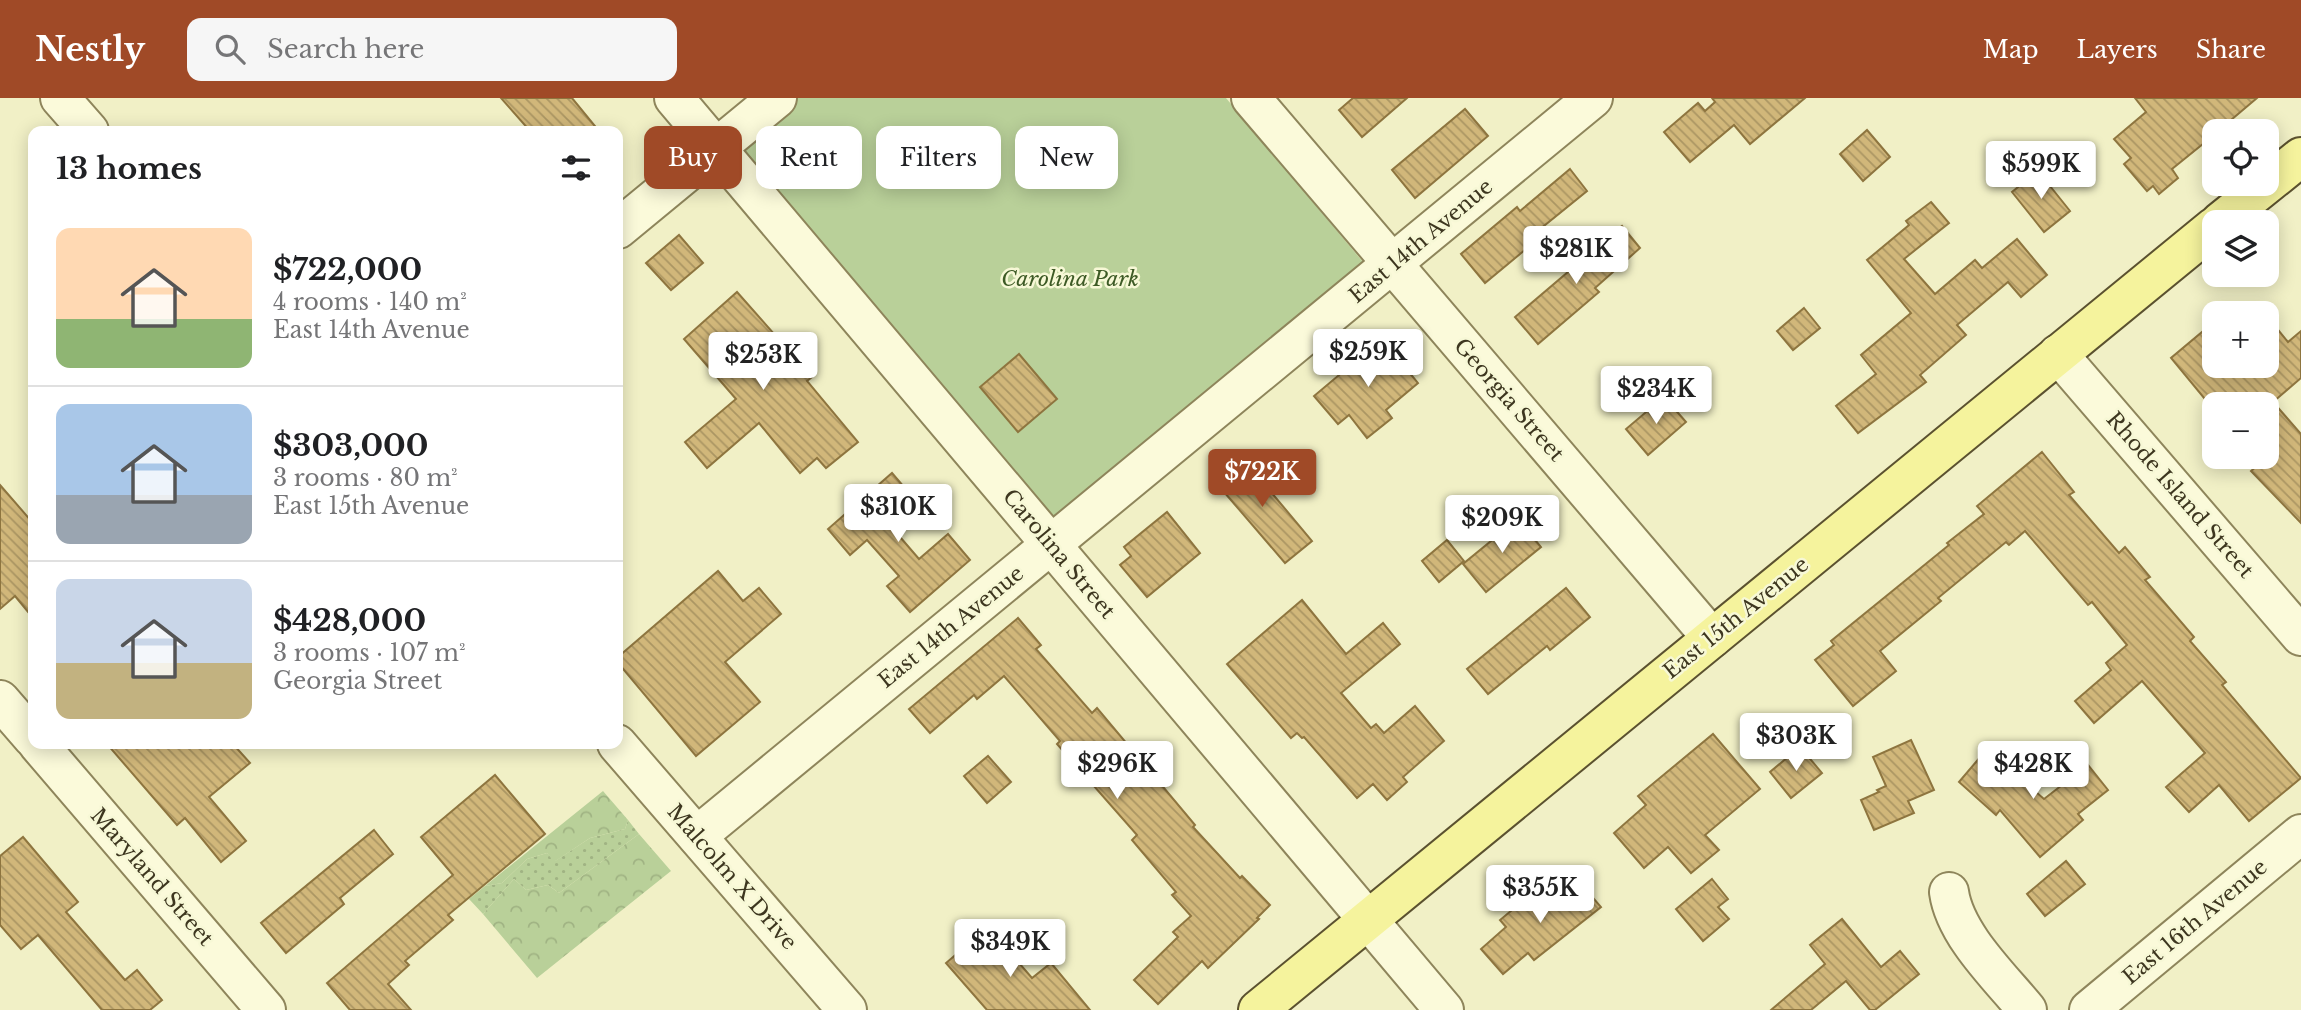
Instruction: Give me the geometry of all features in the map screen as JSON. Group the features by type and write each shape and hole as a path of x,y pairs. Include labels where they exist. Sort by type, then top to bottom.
{"main road":[{"path":"2235,210 2301,157"},
{"name":"East 15th Avenue","path":"1258,1010 2202,237"}],"street":[{"path":"60,98 85,126"},
{"name":"Carolina Street","path":"674,98 698,126"},
{"path":"742,127 777,98"},
{"name":"Georgia Street","path":"1251,98 1712,638"},
{"name":"East 14th Avenue","path":"697,836 1593,98"},
{"name":"Carolina Street","path":"742,179 1444,1010"},
{"path":"623,225 666,189"},
{"name":"Rhode Island Street","path":"2058,354 2301,636"},
{"name":"Maryland Street","path":"41,749 266,1010"},
{"name":"Malcolm X Drive","path":"621,749 848,1010"},
{"name":"East 16th Avenue","path":"2089,1010 2301,834"},
{"path":"1949,892 1953,908 1966,935 2027,1010"}],"green space":[{"name":"Carolina Park","path":"794,98 1226,98 1368,268 1048,535 758,189 862,189 862,126 760,126"},
{"name":"Carolina Park","path":"756,130 756,186 742,170 742,141"},
{"path":"603,791 628,820 625,829 590,838 554,862 547,853 527,859 502,883 485,886"},
{"path":"628,820 639,834 559,893 548,885 526,890 514,879 483,914 469,899 485,886 502,883 527,859 547,853 555,861 590,838 625,829"},
{"path":"639,834 671,871 537,978 483,914 514,879 526,890 548,885 559,893"}],"building":[{"path":"501,98 572,98 595,126 526,126"},
{"path":"1353,98 1407,98 1362,137 1339,110"},
{"path":"1712,98 1805,98 1750,144 1734,125 1690,162 1664,132 1698,103 1705,111 1715,102"},
{"path":"2135,98 2257,98 2232,119 2202,119 2202,145 2172,169 2178,178 2159,194 2153,186 2147,191 2124,164 2131,158 2114,139 2146,112"},
{"path":"1465,109 1488,136 1415,198 1392,170"},
{"path":"1867,130 1890,157 1863,181 1840,154"},
{"path":"1570,169 1587,191 1539,230 1543,235 1485,283 1461,254 1517,207 1520,211"},
{"path":"2038,171 2070,211 2044,232 2012,192"},
{"path":"1931,202 1949,223 1904,259 1935,294 1975,260 1982,268 2017,239 2047,275 2021,297 2008,282 1957,325 1966,335 1920,375 1926,382 1858,433 1836,406 1876,374 1861,355 1911,313 1867,260 1909,225 1906,221"},
{"path":"1622,226 1640,248 1595,288 1599,292 1538,344 1515,317"},
{"path":"679,235 703,263 671,290 646,263"},
{"path":"737,292 812,377 807,381 858,442 826,468 817,458 800,473 759,423 707,468 685,442 736,399 684,339"},
{"path":"1804,308 1820,328 1793,350 1777,331"},
{"path":"2279,331 2288,342 2301,331 2301,378 2279,397 2279,392 2202,392 2202,396 2171,358 2202,332 2202,378 2279,378"},
{"path":"1382,339 1418,383 1386,410 1392,418 1367,438 1349,415 1338,424 1314,396"},
{"path":"1019,354 1057,399 1018,432 980,387"},
{"path":"1664,397 1686,422 1648,455 1626,429"},
{"path":"2279,409 2301,434 2301,523 2251,471 2279,469"},
{"path":"2042,452 2074,492 2069,495 2119,553 2125,547 2150,577 2145,580 2194,637 2190,641 2226,682 2222,685 2301,778 2249,821 2219,785 2189,812 2166,787 2205,753 2142,681 2094,723 2075,701 2111,670 2106,663 2127,645 2092,602 2088,605 2025,531 2009,545 2006,542 1938,598 1941,601 1880,651 1896,671 1853,706 1815,660 1834,645 1831,641 1984,514 1977,506"},
{"path":"1240,455 1312,541 1285,563 1212,478"},
{"path":"892,473 915,500 888,523 919,559 948,534 970,560 910,612 887,586 899,576 867,540 850,555 828,529"},
{"path":"0,485 28,517 28,612 15,596 0,609"},
{"path":"1167,512 1200,553 1147,597 1120,565 1131,556 1124,547"},
{"path":"1518,519 1541,547 1486,592 1463,564"},
{"path":"1447,540 1464,561 1439,582 1422,561"},
{"path":"718,571 743,601 759,588 781,614 725,662 760,702 696,756 623,669 623,653"},
{"path":"1566,588 1590,617 1550,650 1547,646 1488,694 1467,669"},
{"path":"1302,600 1346,654 1383,623 1400,644 1341,693 1371,728 1376,724 1384,733 1415,706 1444,741 1403,777 1407,782 1387,800 1373,784 1357,798 1304,737 1297,733 1291,738 1227,664"},
{"path":"1018,618 1041,645 1036,649 1092,713 1097,708 1195,825 1193,827 1240,878 1242,876 1270,905 1208,968 1202,961 1158,1004 1134,980 1178,937 1173,932 1191,916 1172,895 1176,892 1132,840 1137,835 1057,744 1060,741 1004,676 977,699 974,695 930,733 909,709"},
{"path":"1713,734 1760,789 1705,835 1719,850 1691,873 1668,847 1644,868 1614,833 1646,805 1638,796"},
{"path":"1911,740 1934,790 1908,801 1914,813 1874,830 1861,800 1886,786 1873,757"},
{"path":"1800,747 1822,773 1791,798 1770,772"},
{"path":"111,749 237,749 250,763 209,797 246,841 221,862 185,818 177,825"},
{"path":"1987,749 2044,799 2088,765 2108,790 2078,814 2083,820 2040,857 2000,810 1996,815 1959,782"},
{"path":"988,756 1011,782 987,803 964,776"},
{"path":"495,775 545,834 448,915 453,920 405,961 409,965 388,984 411,1010 350,1010 327,983 453,875 421,837"},
{"path":"374,830 393,854 340,898 344,904 286,953 261,923"},
{"path":"23,837 78,902 66,912 125,980 137,970 162,1000 150,1010 102,1010 38,935 21,949 0,925 0,856"},
{"path":"2066,861 2085,884 2045,916 2027,894"},
{"path":"1575,877 1601,907 1534,960 1528,953 1503,974 1481,949 1506,927 1500,920 1530,895 1540,906"},
{"path":"1712,879 1728,899 1718,907 1729,919 1703,941 1676,909"},
{"path":"1842,919 1881,967 1900,951 1919,974 1875,1010 1870,1010 1846,981 1811,1010 1771,1010 1825,964 1810,945"},
{"path":"988,927 1032,978 1051,963 1090,1010 987,1010 946,963"}]}
